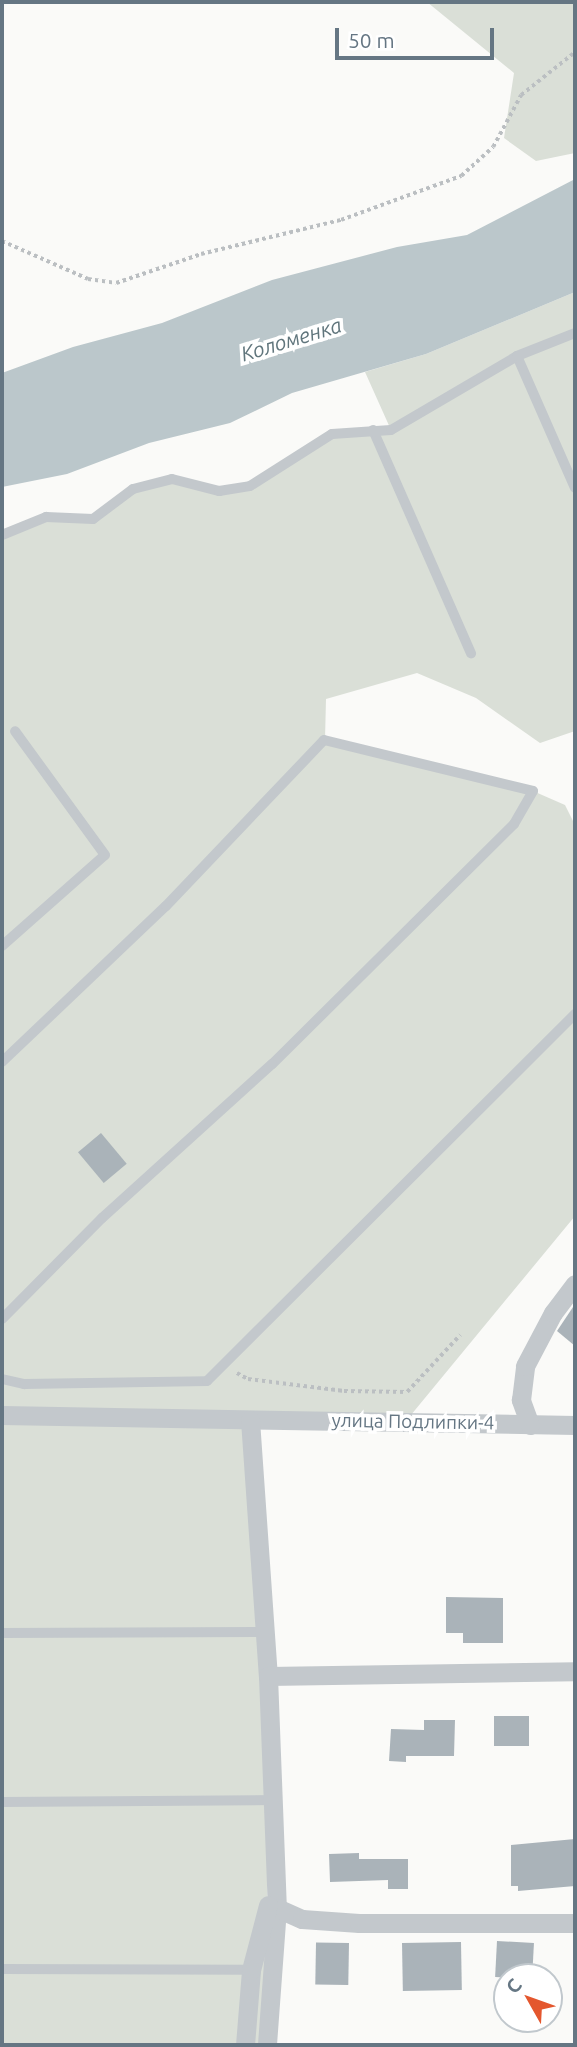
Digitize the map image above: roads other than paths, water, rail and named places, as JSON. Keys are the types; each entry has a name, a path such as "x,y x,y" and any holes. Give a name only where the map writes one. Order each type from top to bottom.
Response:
{"street":[{"path":"530,1425 521,1400 525,1366 575,1284"},
{"name":"улица Подлипки-4","path":"2,1415 575,1425"},
{"path":"250,1420 268,1676 273,1882 277,1908 267,2045"},
{"path":"268,1676 575,1671"},
{"path":"245,2045 251,1970 273,1882"},
{"path":"277,1908 302,1919 359,1923 575,1923"}],"lane":[{"path":"2,535 46,517 93,519 133,489 172,479 219,491 250,486 332,434 391,430 517,356 575,332"},
{"path":"517,356 575,488"},
{"path":"373,430 471,653"},
{"path":"2,946 105,855 15,731"},
{"path":"2,1062 166,906 324,740 533,790 505,834 272,1064 102,1218 2,1319"},
{"path":"2,1379 24,1384 207,1381 575,1014"},
{"path":"2,1633 265,1632"},
{"path":"2,1802 273,1800"},
{"path":"2,1969 251,1970"}],"water":[{"name":"Коломенка","path":"575,179 575,292 426,354 292,393 230,423 149,443 67,474 2,487 2,373 73,347 162,323 272,280 397,247 467,235"}]}
